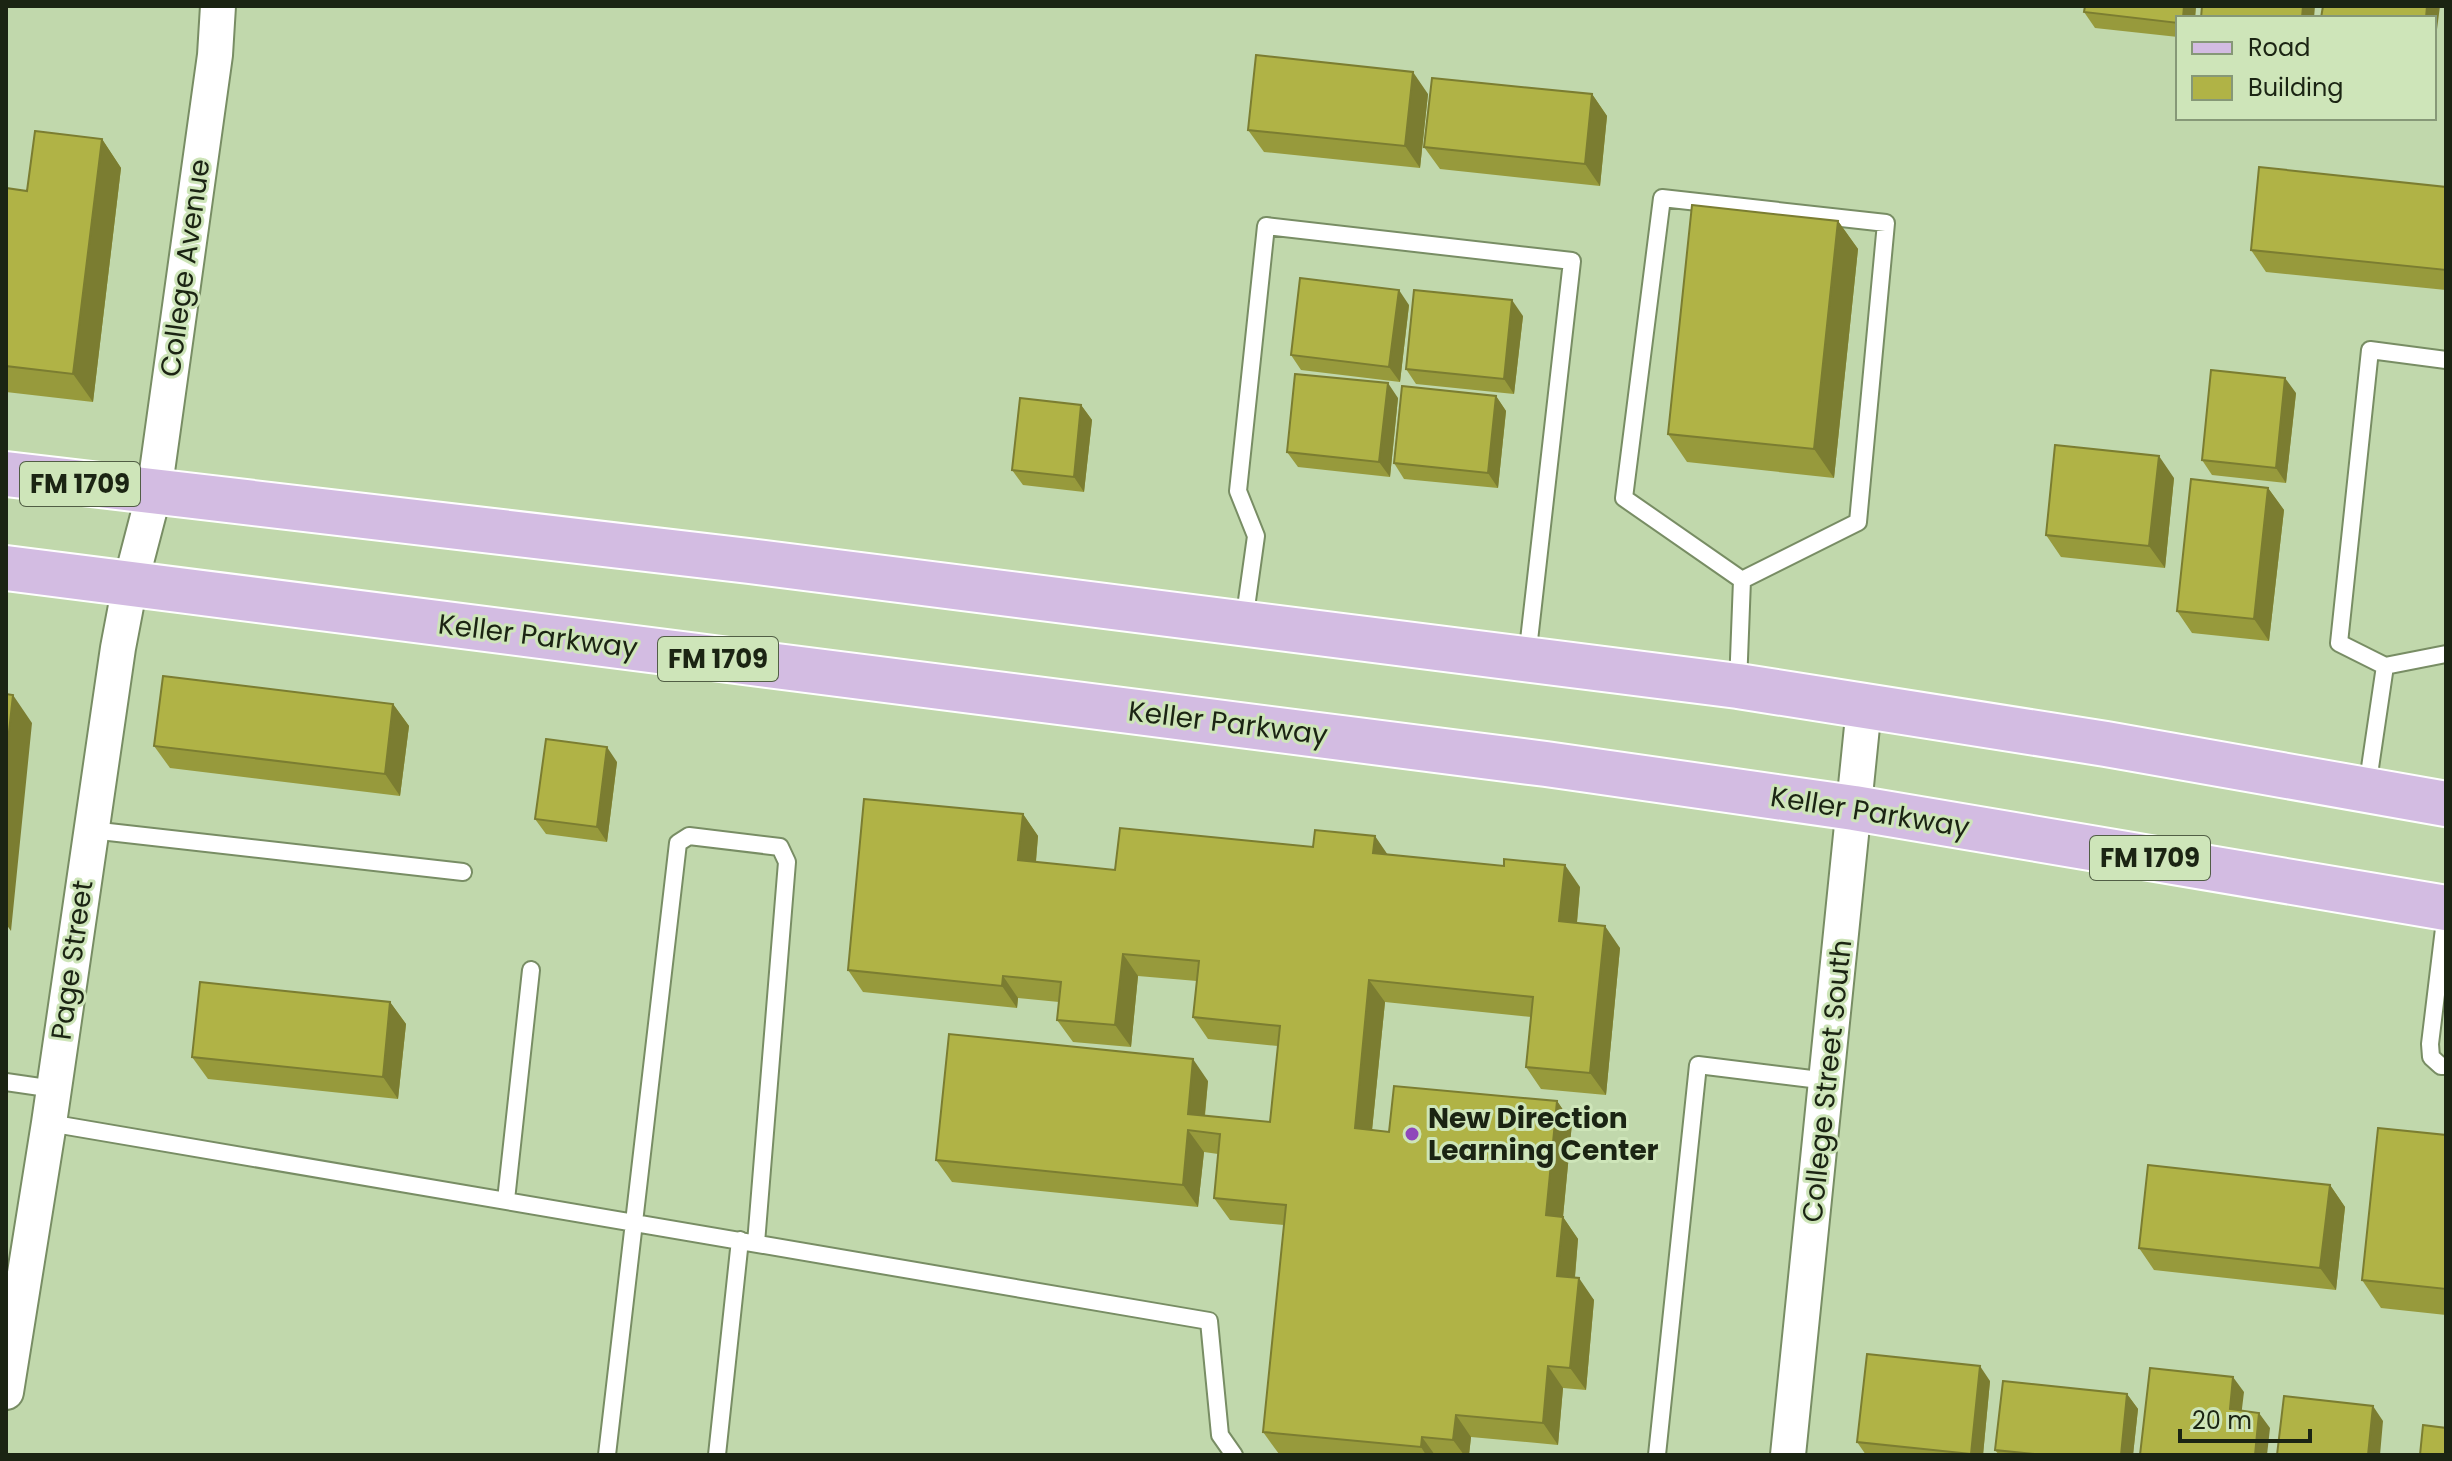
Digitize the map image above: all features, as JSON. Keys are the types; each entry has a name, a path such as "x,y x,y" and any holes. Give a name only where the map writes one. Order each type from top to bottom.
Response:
{"main road":[{"name":"FM 1709","path":"6,474 150,511 749,561 1738,686 2106,744 2446,804"},
{"name":"Keller Parkway","path":"6,568 1486,756 1854,808 2446,910"}],"street":[{"name":"College Avenue","path":"150,511 215,55 218,6"},
{"name":"Page Street","path":"6,1392 17,1255 49,1123 130,585 150,511"},
{"name":"College Street South","path":"1788,1455 1864,707"}],"lane":[{"path":"1662,198 1886,223 1858,522 1742,580 1624,498 1662,198"},
{"path":"1244,623 1256,536 1238,491 1266,226 1572,261 1527,660"},
{"path":"2446,360 2370,350 2339,643 2385,666 2446,654"},
{"path":"1738,686 1742,580"},
{"path":"2366,790 2385,666"},
{"path":"91,830 463,872"},
{"path":"607,1455 678,843 689,836 780,847 787,862 748,1242 717,1455"},
{"path":"2446,910 2430,1044 2431,1057 2441,1066 2446,1066"},
{"path":"506,1200 531,970"},
{"path":"1657,1455 1698,1065 1828,1081"},
{"path":"6,1082 54,1089"},
{"path":"49,1123 1209,1321 1220,1435 1234,1455"}],"building":[{"path":"2085,6 2184,6 2183,16 2176,16 2176,23 2084,12"},
{"path":"2202,6 2303,6 2302,16 2201,16"},
{"path":"2323,6 2427,6 2426,16 2321,16"},
{"path":"1256,55 1413,72 1405,146 1248,130"},
{"path":"1432,78 1592,94 1585,164 1424,147"},
{"path":"35,131 102,139 73,374 6,366 6,188 27,191"},
{"path":"2259,167 2446,187 2446,270 2251,250"},
{"path":"1692,205 1838,221 1814,449 1668,434"},
{"path":"1300,278 1399,290 1389,367 1291,355"},
{"path":"1414,290 1512,300 1504,379 1406,369"},
{"path":"2211,370 2285,378 2276,468 2202,460"},
{"path":"1295,374 1388,383 1379,462 1287,452"},
{"path":"1402,386 1496,396 1488,473 1394,463"},
{"path":"1020,398 1081,405 1074,477 1012,470"},
{"path":"2055,445 2159,456 2149,546 2046,535"},
{"path":"2191,479 2268,488 2254,619 2177,611"},
{"path":"163,676 393,704 385,774 154,746"},
{"path":"6,694 13,695 6,759"},
{"path":"546,739 607,747 597,827 535,819"},
{"path":"864,799 1023,814 1018,860 1115,870 1120,828 1313,847 1315,830 1375,836 1373,853 1504,866 1504,859 1565,865 1559,921 1605,926 1590,1073 1526,1067 1533,997 1369,980 1355,1128 1389,1132 1394,1086 1557,1101 1546,1215 1563,1217 1557,1276 1579,1278 1570,1368 1548,1366 1543,1423 1456,1415 1453,1440 1422,1437 1421,1447 1263,1432 1286,1205 1214,1198 1220,1134 1188,1130 1183,1185 936,1160 949,1034 1193,1059 1188,1114 1270,1122 1280,1026 1193,1017 1199,961 1123,954 1115,1025 1057,1020 1061,982 1003,976 1002,986 848,970"},
{"path":"200,982 390,1002 383,1077 192,1057"},
{"path":"2378,1128 2446,1135 2446,1289 2362,1280"},
{"path":"2148,1165 2330,1185 2320,1268 2139,1248"},
{"path":"1867,1354 1980,1366 1971,1454 1857,1442"},
{"path":"2150,1368 2233,1377 2230,1409 2259,1413 2255,1455 2140,1455"},
{"path":"2003,1381 2127,1394 2121,1455 2045,1455 1995,1450"},
{"path":"2284,1396 2373,1406 2368,1455 2277,1455"},
{"path":"2423,1425 2446,1428 2446,1455 2420,1455"}],"place":[{"name":"New Direction Learning Center","path":"1412,1134"}]}
